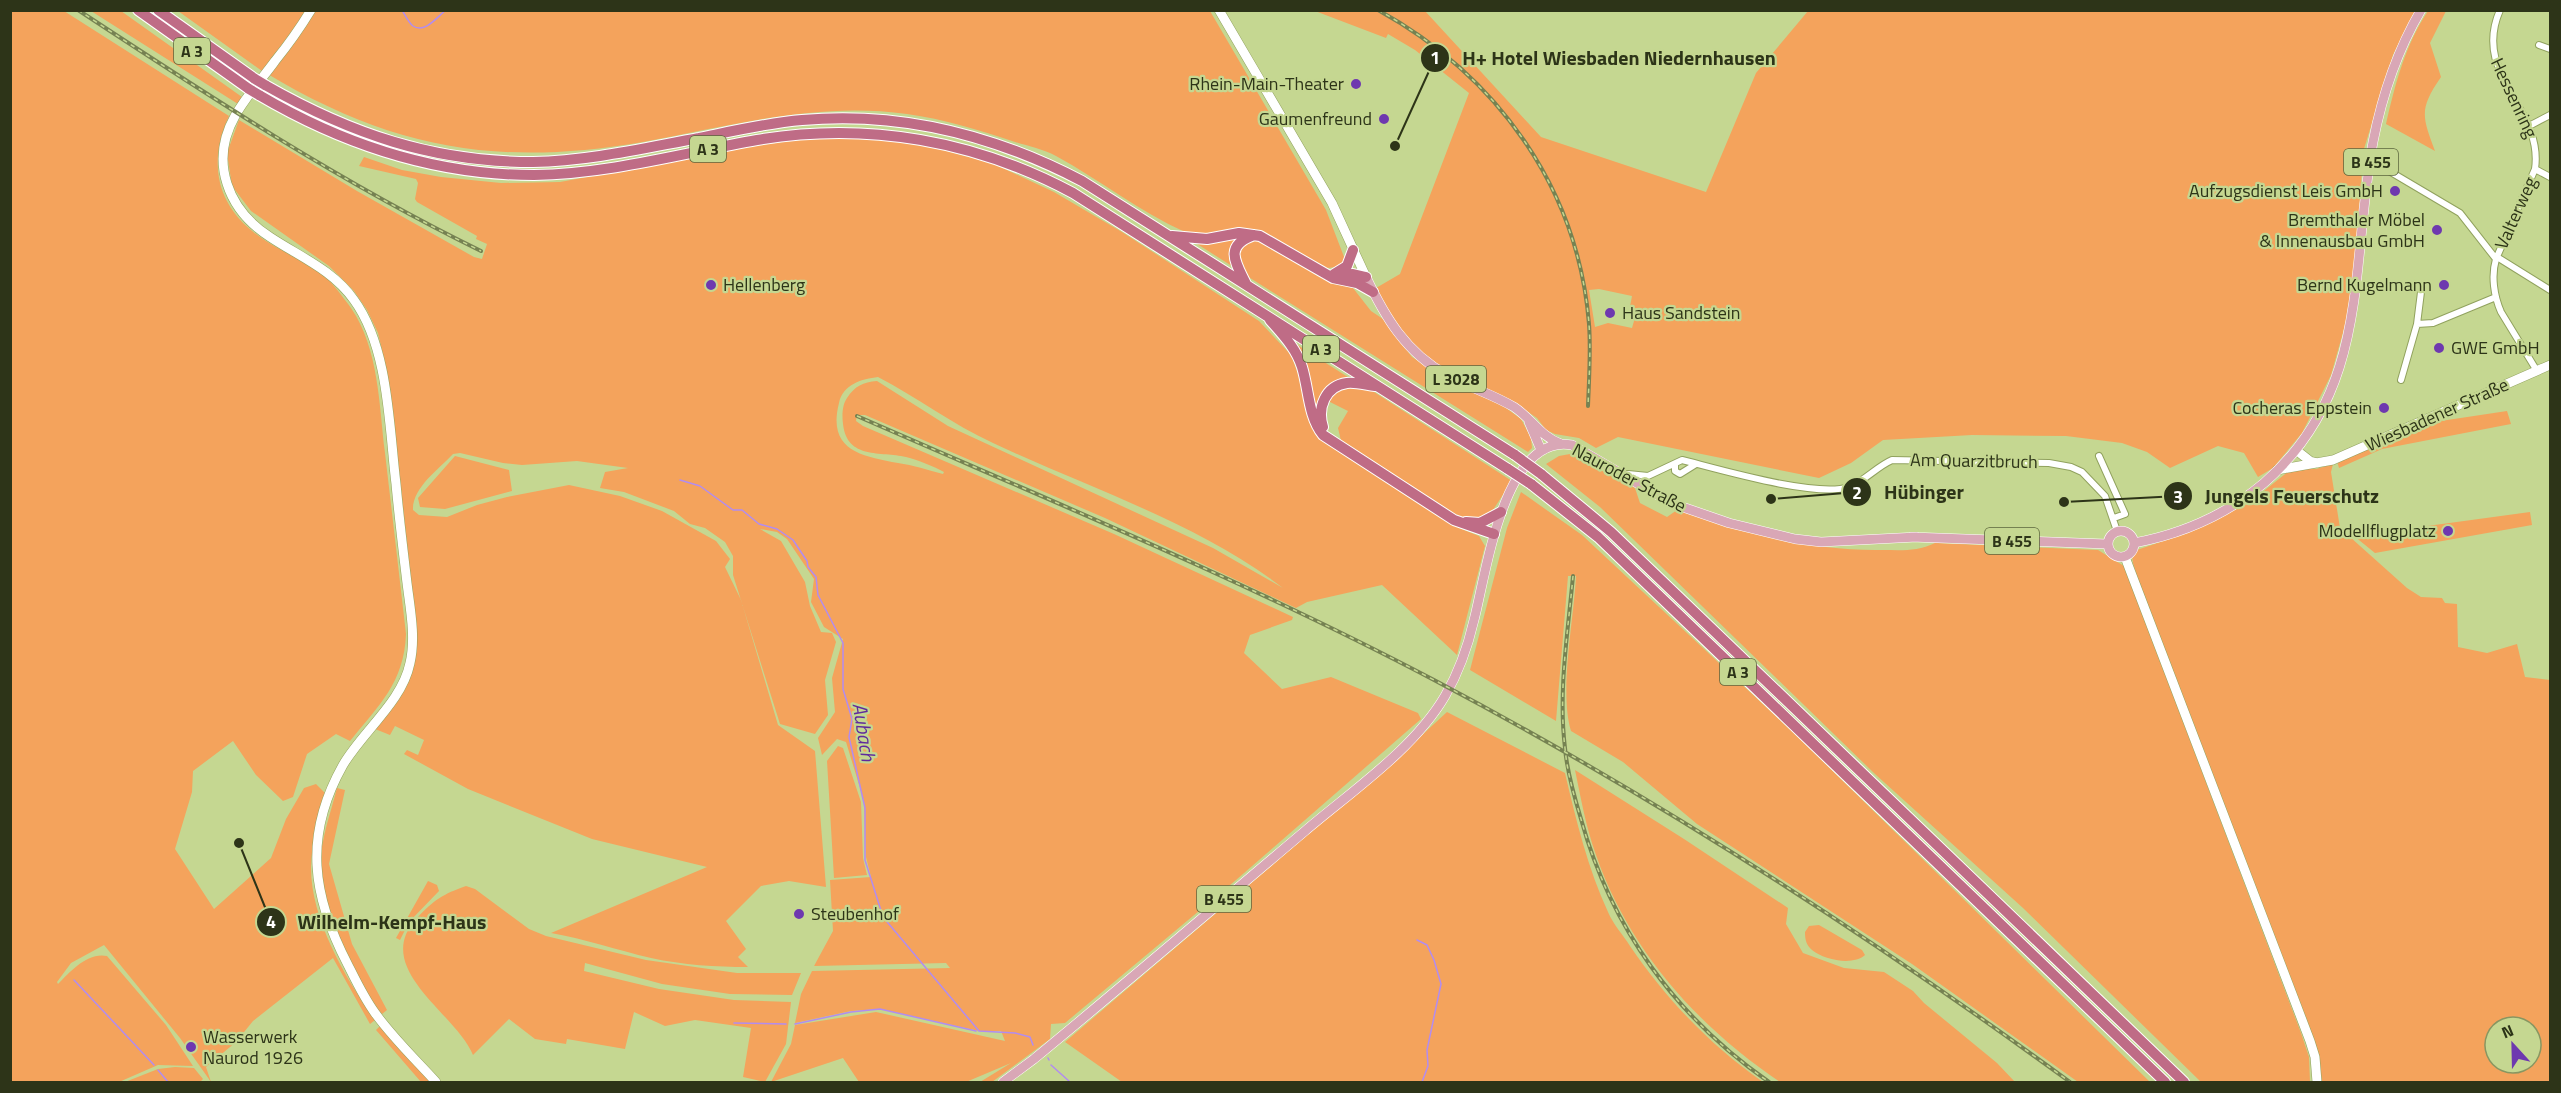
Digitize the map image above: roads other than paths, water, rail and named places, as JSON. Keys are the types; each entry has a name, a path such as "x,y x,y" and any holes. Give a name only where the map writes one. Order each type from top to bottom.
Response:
{"highway":[{"name":"A 3","path":"138,10 249,89 320,129 384,153 434,166 536,175 587,171 759,139 805,134 869,133 939,143 1018,166 1056,184 1262,311 1508,469 1531,484 1598,537 2165,1083"},
{"name":"A 3","path":"158,10 255,79 317,114 387,141 460,157 510,162 585,158 802,120 860,118 917,123 973,136 1029,155 1082,181 1515,455 1541,474 1611,532 2184,1083"},
{"path":"1169,236 1207,239 1239,233 1255,235 1271,241 1329,275 1362,285 1373,292"},
{"path":"1246,285 1236,264 1234,252 1238,244 1255,235"},
{"path":"1329,275 1347,266 1353,250"},
{"path":"1329,275 1353,274 1366,277"},
{"path":"1348,281 1366,277"},
{"path":"1262,311 1296,354 1316,424 1323,435 1454,520 1494,534"},
{"path":"1331,440 1323,427 1320,411 1322,403 1331,390 1337,386 1353,383 1381,387"},
{"path":"1480,523 1501,512"},
{"path":"1454,520 1480,523 1487,526 1494,534"}],"main road":[{"path":"311,10 234,118 223,145 224,177 229,193 250,222 335,278 354,299 376,345 383,376 410,610 412,655 403,684 348,757 334,784 319,838 316,878 328,926 367,1003 436,1083"},
{"name":"L 3028","path":"1219,10 1332,203 1373,292 1396,333 1423,360 1447,375 1500,399 1524,414 1549,438 1561,444"},
{"name":"B 455","path":"2134,543 2176,533 2217,515 2248,495 2296,450 2326,402 2346,347 2358,286 2370,168 2378,121 2391,74 2421,10"},
{"name":"Wiesbadener Straße","path":"2277,470 2322,463 2550,365"},
{"path":"1524,414 1541,450"},
{"path":"1539,429 1544,441 1541,450"},
{"name":"Nauroder Straße","path":"1541,450 1561,444 1580,448 1660,498 1693,512 1761,531 1813,541 1860,536 2107,544"},
{"name":"B 455","path":"1003,1083 1378,769 1419,731 1444,697 1461,662 1474,621 1501,512 1519,476 1530,460 1541,450"},
{"path":"2296,450 2310,461 2322,463"},
{"path":"2296,450 2297,458 2306,465"},
{"path":"2117,531 2128,533 2134,543 2132,552 2125,557 2111,554 2107,544 2110,536 2117,531"},
{"path":"2125,557 2310,1041 2317,1083"}],"street":[{"name":"Hessenring","path":"2500,10 2492,34 2495,61 2529,126 2536,146 2535,169"},
{"path":"2539,45 2550,49"},
{"path":"2529,126 2550,115"},
{"name":"Valterweg","path":"2384,168 2460,213 2496,258 2550,290"},
{"path":"2535,169 2550,177"},
{"name":"Valterweg","path":"2535,169 2496,258 2493,274 2496,297 2501,312 2537,371"},
{"path":"2401,380 2416,324 2421,292"},
{"path":"2416,324 2433,323 2496,297"},
{"path":"2099,456 2125,514 2114,518"},
{"name":"Am Quarzitbruch","path":"1615,471 1643,477 1682,460 1827,490 1851,486 1892,460 2055,463 2076,470 2090,479 2105,496 2117,531"},
{"name":"Am Quarzitbruch","path":"1675,464 1675,471 1680,474 1696,464"}],"waterway":[{"path":"354,11 389,10"},
{"path":"402,10 412,25 418,28 427,26 446,10"},
{"name":"Aubach","path":"680,480 700,486 733,510 742,510 759,524 777,529 793,540 807,561 808,567 816,577 818,595 843,643 843,689 852,719 849,737 865,808 865,860 883,917 979,1031 1015,1033 1030,1037 1033,1045"},
{"path":"1417,940 1427,945 1441,984 1427,1050 1428,1066 1422,1082"},
{"path":"74,980 154,1065"},
{"name":"Aubach","path":"795,1024 851,1012 880,1009 976,1031"},
{"name":"Aubach","path":"734,1023 786,1024"},
{"name":"Aubach","path":"1051,1065 1070,1082"},
{"path":"158,1070 168,1082"}],"railway":[{"path":"78,10 226,106 326,167 481,251"},
{"path":"1378,10 1420,37 1459,67 1494,102 1524,140 1549,182 1568,226 1582,274 1590,334 1588,406"},
{"path":"857,416 1220,575 1363,644 1517,725 1598,771 1759,869 1916,973 2070,1082"},
{"path":"1573,576 1564,662 1563,727 1571,784 1594,859 1610,897 1651,967 1705,1029 1735,1057 1769,1082"}],"place":[{"name":"Rhein-Main-Theater","path":"1356,84"},
{"name":"Gaumenfreund","path":"1384,119"},
{"name":"H+ Hotel Wiesbaden Niedernhausen","path":"1395,146"},
{"name":"Aufzugsdienst Leis GmbH","path":"2395,191"},
{"name":"Bremthaler Möbel & Innenausbau GmbH","path":"2437,230"},
{"name":"Hellenberg","path":"711,285"},
{"name":"Bernd Kugelmann","path":"2444,285"},
{"name":"Haus Sandstein","path":"1610,313"},
{"name":"GWE GmbH","path":"2439,348"},
{"name":"Cocheras Eppstein","path":"2384,408"},
{"name":"Hübinger","path":"1771,499"},
{"name":"Jungels Feuerschutz","path":"2064,502"},
{"name":"Modellflugplatz","path":"2448,531"},
{"name":"Wilhelm-Kempf-Haus","path":"239,843"},
{"name":"Steubenhof","path":"799,914"},
{"name":"Wasserwerk Naurod 1926","path":"191,1047"}]}
